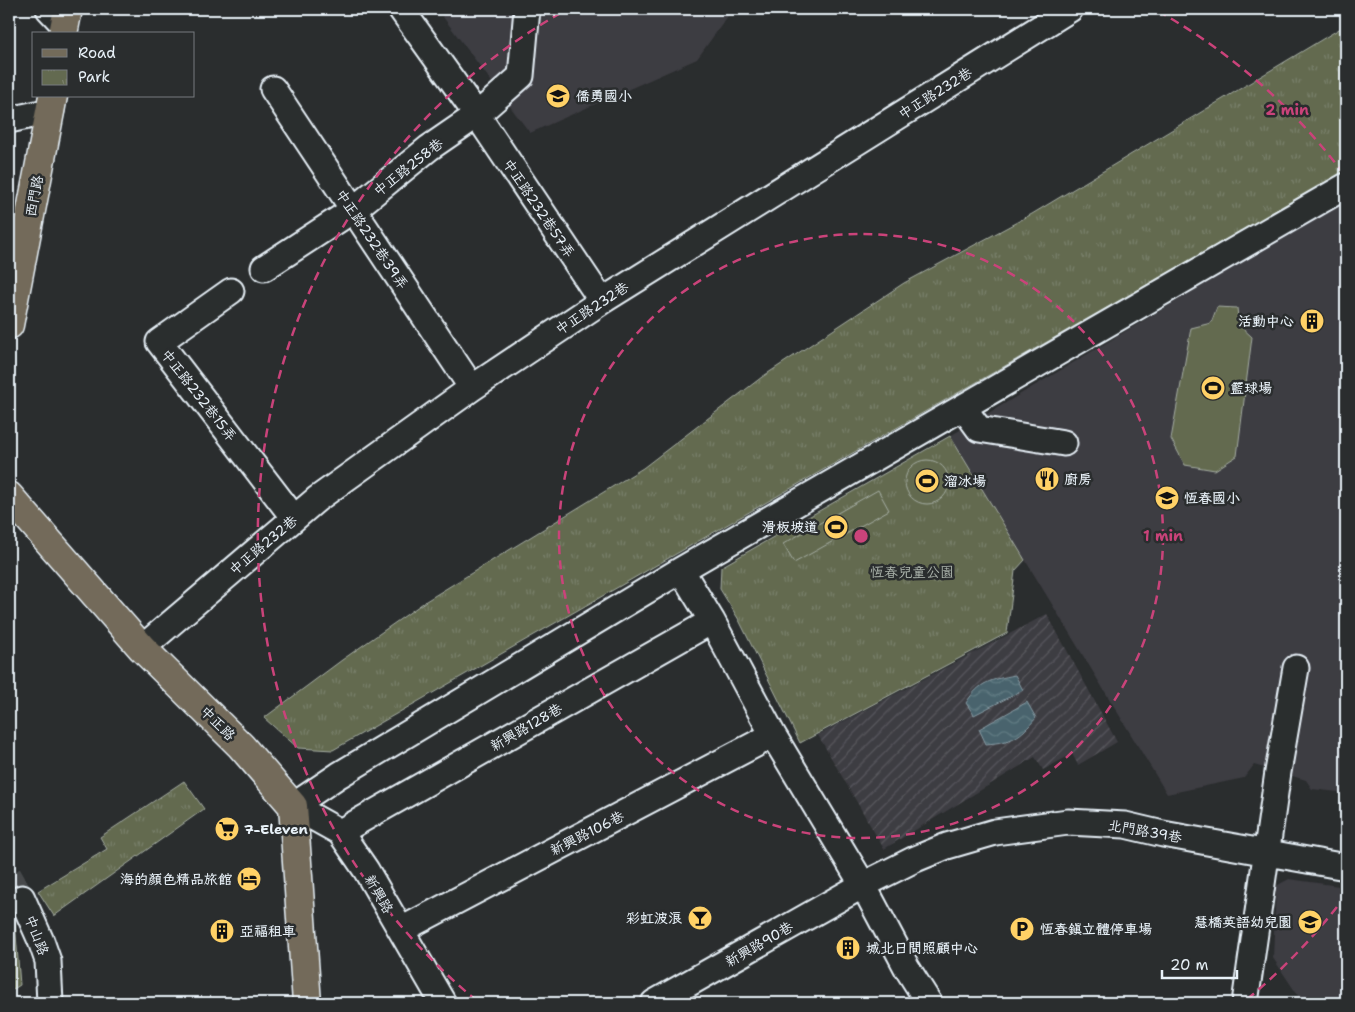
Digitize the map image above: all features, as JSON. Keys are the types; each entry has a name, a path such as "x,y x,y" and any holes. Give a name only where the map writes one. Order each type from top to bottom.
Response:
{"main road":[{"name":"西門路","path":"9,325 52,104"},
{"name":"中正路","path":"9,496 142,648 241,746 293,806"},
{"path":"293,806 307,1003"}],"street":[{"name":"中正路232巷57弄","path":"401,9 477,115 602,301"},
{"name":"中正路258巷","path":"264,268 353,210 429,148 477,115 521,76 527,9"},
{"name":"中正路232巷","path":"142,648 318,499 472,388 602,301 1070,9"},
{"name":"中正路232巷39弄","path":"273,89 472,388"},
{"path":"9,120 52,104"},
{"path":"293,806 339,775 681,570 1346,186"},
{"name":"中正路232巷15弄","path":"231,291 159,342 294,518"},
{"path":"963,407 979,429 1064,443"},
{"path":"681,570 712,622 773,736 863,885 907,968 929,1003"},
{"name":"新興路128巷","path":"340,832 712,622"},
{"path":"1244,1003 1278,772 1296,668"},
{"name":"新興路106巷","path":"401,930 773,736"},
{"name":"新興路","path":"293,806 340,832 361,863 443,1003"},
{"name":"北門路39巷","path":"863,885 913,860 948,846 995,832 1068,822 1125,825 1163,834 1346,867"},
{"name":"新興路90巷","path":"654,1003 863,885"},
{"name":"中山路","path":"22,898 48,961 50,1003"}],"shaded area":[{"name":"僑勇國小","path":"437,9 733,9 697,59 530,133"},
{"name":"恆春國小","path":"1346,200 1346,793 1312,789 1306,780 1254,765 1244,778 1167,794 950,436"},
{"path":"1047,614 1117,742 1078,765 1072,754 1043,770 1035,757 884,849 818,735"},
{"name":"慧橋英語幼兒園","path":"1289,879 1346,887 1346,990 1336,1001 1303,1003 1273,958 1276,886"}],"green space":[{"path":"1346,25 1346,171 333,750 298,748 264,718 426,601 643,468 762,377 904,283 1032,214"},
{"name":"籃球場","path":"1217,307 1237,308 1239,325 1252,337 1237,456 1215,470 1185,465 1171,439 1191,328 1211,323"},
{"name":"恆春兒童公園","path":"950,436 1025,560 1015,571 1007,633 800,743 739,620 720,589 721,567"},
{"name":"溜冰場","path":"931,460 943,466 948,473 948,491 943,498 936,503 923,504 915,501 908,494 905,478 908,470 915,463"},
{"name":"滑板坡道","path":"878,490 889,510 794,563 783,544"},
{"path":"184,781 204,809 54,916 38,891 107,849 100,837"},
{"path":"14,909 20,985 9,992 9,912"}],"water":[{"path":"1015,675 1023,690 974,715 966,703 976,690 993,680"},
{"path":"1027,702 1036,718 1025,730 1009,740 986,744 979,729"}],"tunnel":[{"path":"9,875 22,898"}],"place":[{"name":"僑勇國小","path":"558,96"},
{"name":"活動中心","path":"1312,321"},
{"name":"籃球場","path":"1213,388"},
{"name":"廚房","path":"1047,479"},
{"name":"溜冰場","path":"927,481"},
{"name":"恆春國小","path":"1167,498"},
{"name":"滑板坡道","path":"836,527"},
{"name":"7-Eleven","path":"227,829"},
{"name":"海的顏色精品旅館","path":"249,879"},
{"name":"彩虹波浪","path":"700,918"},
{"name":"慧橋英語幼兒園","path":"1310,922"},
{"name":"恆春鎮立體停車場","path":"1022,929"},
{"name":"亞福租車","path":"222,931"},
{"name":"城北日間照顧中心","path":"848,948"}]}
